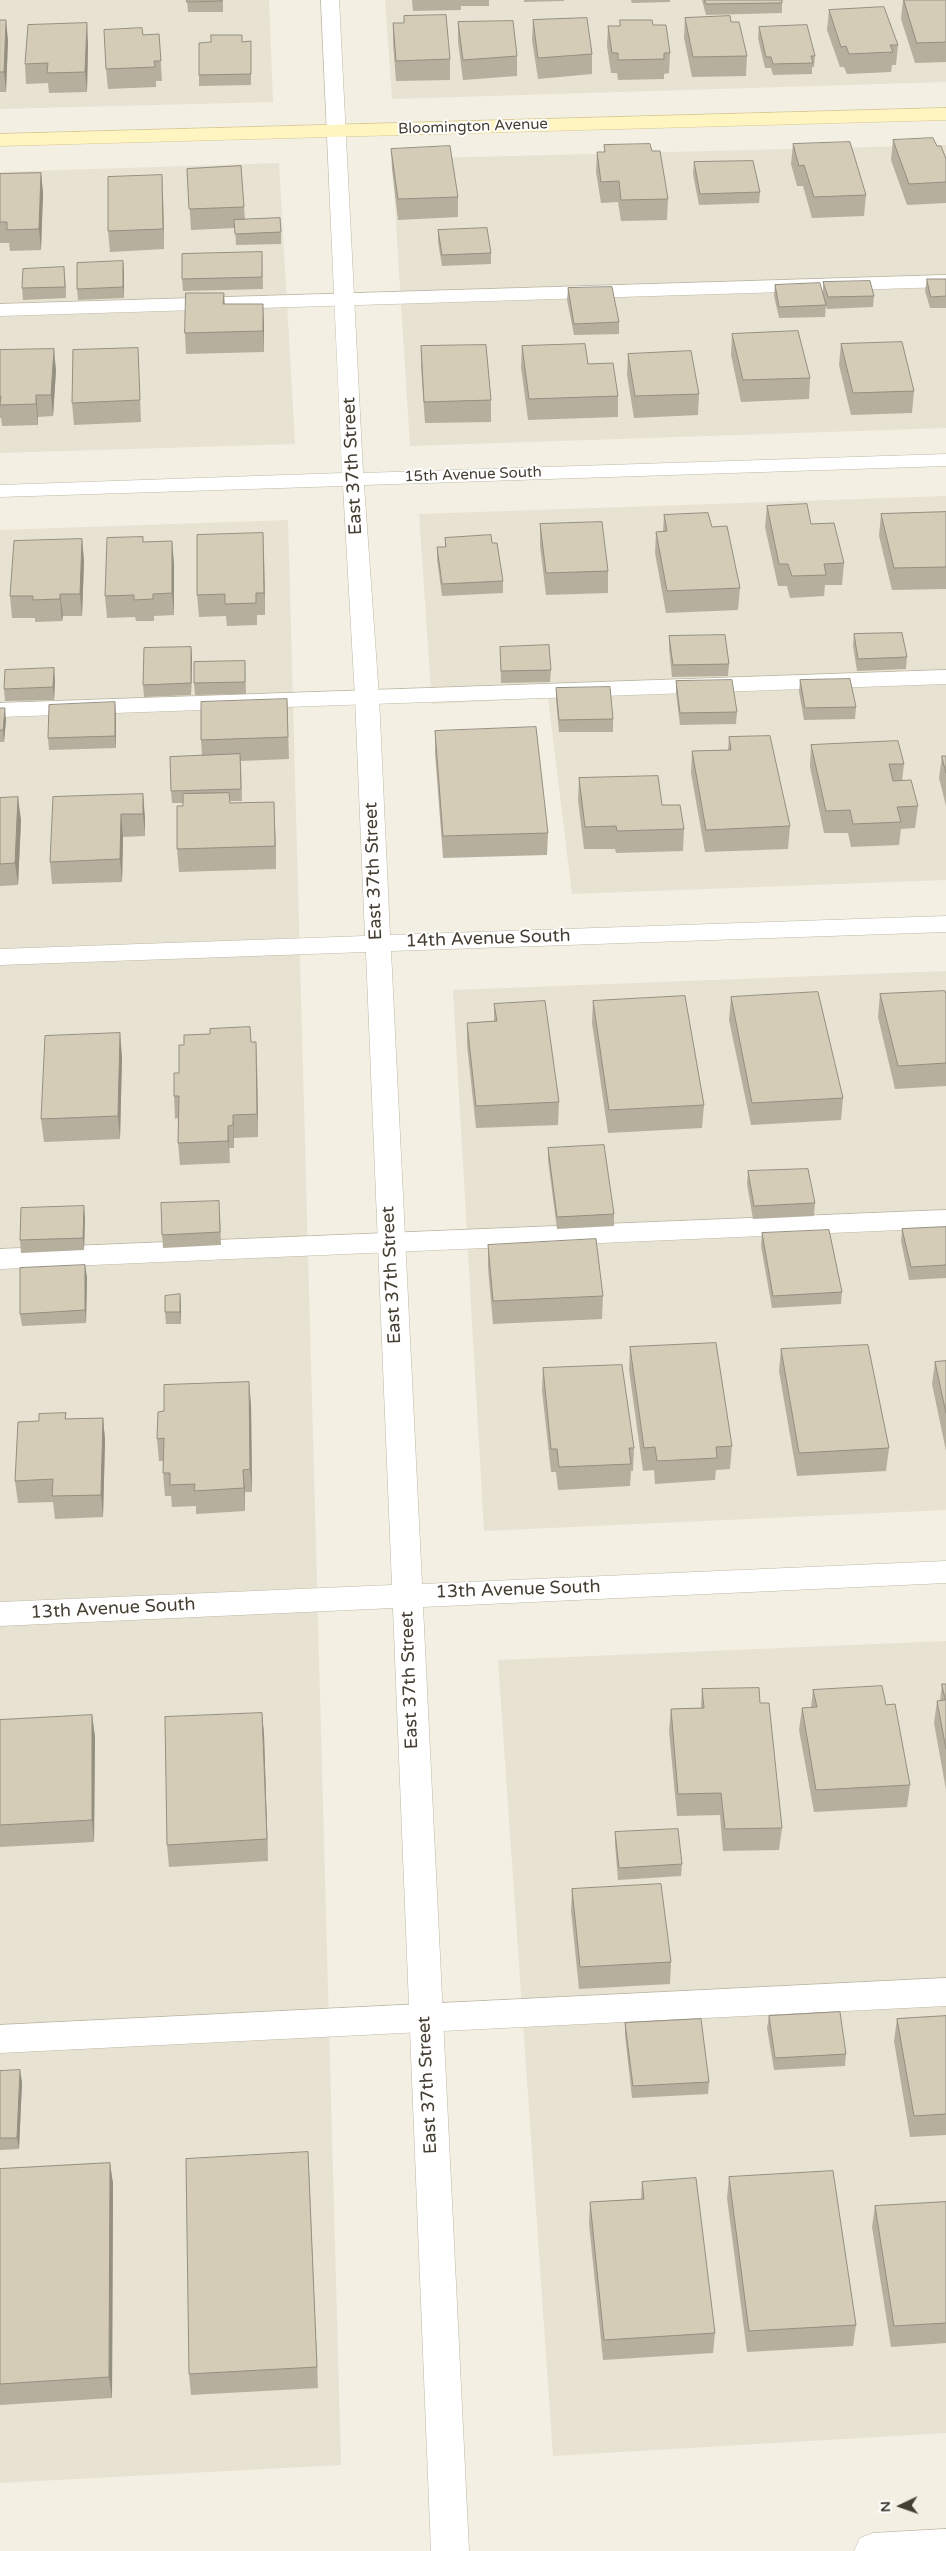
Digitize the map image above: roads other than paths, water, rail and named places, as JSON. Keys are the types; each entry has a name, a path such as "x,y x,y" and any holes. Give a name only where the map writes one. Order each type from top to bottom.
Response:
{"street":[{"name":"East 37th Street","path":"330,0 353,479 367,697 376,943 450,2551"},
{"name":"Bloomington Avenue","path":"0,140 946,114"},
{"path":"0,310 946,281"},
{"name":"15th Avenue South","path":"0,491 946,460"},
{"path":"0,710 946,677"},
{"name":"14th Avenue South","path":"0,957 946,924"},
{"path":"0,1259 946,1219"},
{"name":"13th Avenue South","path":"0,1614 946,1572"},
{"path":"0,2039 946,1992"},
{"path":"873,2551 946,2547"}]}
